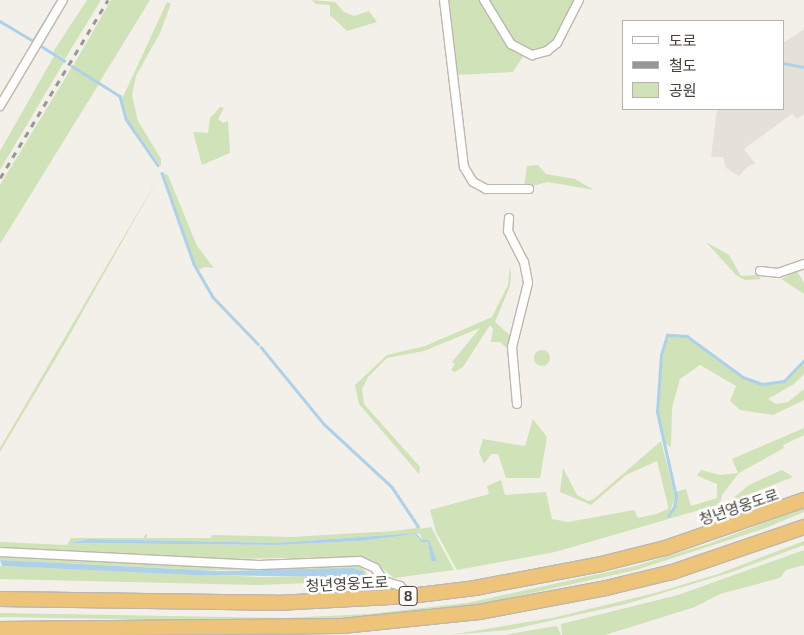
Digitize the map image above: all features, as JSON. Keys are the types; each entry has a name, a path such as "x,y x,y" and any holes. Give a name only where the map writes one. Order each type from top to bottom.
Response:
{"highway":[{"name":"청년영웅도로","path":"0,599 276,603 410,596 475,588 601,564 702,537 804,500"},
{"name":"8","path":"0,629 342,626 479,612 606,588 672,572 804,526"}],"street":[{"path":"0,106 63,0"},
{"path":"444,0 464,167 474,182 486,189 529,189"},
{"path":"484,0 511,44 532,55 547,51 556,43 579,0"},
{"path":"509,218 508,231 524,262 528,283 512,347 517,404"},
{"path":"760,271 778,273 804,264"},
{"path":"0,552 260,565 360,561 375,568 384,582 400,586 410,596"}],"shaded area":[{"path":"804,29 804,114 797,119 792,114 744,149 756,164 748,166 739,176 726,168 723,157 711,157 717,110 784,110 784,42"}],"green space":[{"path":"87,0 101,0 65,59 53,52"},
{"path":"111,0 150,0 99,83 73,66"},
{"path":"312,0 335,2 344,12 354,16 369,11 377,22 347,31 330,15 330,5 316,4"},
{"path":"446,0 482,0 510,45 524,55 513,72 455,75"},
{"path":"484,0 579,0 556,43 539,53 517,49"},
{"path":"167,2 171,4 160,33 136,76 132,95 138,121 161,159 161,166 127,119 122,99"},
{"path":"54,56 64,62 0,170 0,151"},
{"path":"72,67 99,84 0,244 0,185"},
{"path":"220,107 224,108 218,119 223,123 228,121 230,153 202,165 193,132 208,133 210,118"},
{"path":"538,165 546,174 575,179 594,190 548,182 524,188 527,166"},
{"path":"161,173 65,343 0,452 0,448"},
{"path":"162,173 168,175 197,246 214,268 205,267 198,270 194,264"},
{"path":"706,242 729,255 741,276 758,275 761,279 745,280 736,275"},
{"path":"510,266 510,286 495,322 512,337 511,352 500,342 491,342 493,329 490,325 463,367 455,372 451,370 455,364 452,362 480,328 424,351 387,358 368,377 362,389 364,404 420,467 419,474 359,404 355,385 387,355 425,346 492,317 508,285"},
{"path":"797,271 804,283 804,294 781,279"},
{"path":"677,334 695,342 742,378 762,384 784,381 804,361 804,374 794,384 768,399 776,404 788,402 804,389 804,400 773,415 740,410 730,401 736,386 700,365 680,379 672,408 671,447 663,442 658,412 664,343 667,335"},
{"path":"542,350 548,352 550,358 548,364 542,366 536,364 534,358 536,352"},
{"path":"533,419 547,437 540,478 506,478 498,454 491,454 484,464 479,452 483,439 525,446"},
{"path":"804,428 804,435 783,445 784,448 739,473 722,495 720,504 555,552 457,570 436,532 430,510 489,494 487,486 501,480 505,495 546,492 552,519 568,522 634,510 638,518 656,514 668,509 657,461 626,475 591,505 560,492 563,468 577,495 588,501 594,499 661,441 675,497 668,517 675,507 676,501 675,492 686,489 691,506 717,498 717,484 697,475 701,470 720,475 738,473 732,459"},
{"path":"782,470 793,477 727,503 749,485"},
{"path":"804,508 804,512 763,529 636,570 468,607 360,618 285,622 0,617 0,613 285,618 369,614 467,603 635,566 708,544"},
{"path":"418,525 420,529 431,527 454,570 394,578 373,561 362,557 228,559 0,547 0,542 67,545 71,538 143,538 147,533 147,538 210,538 213,535 291,537 416,528","holes":["416,533 420,534 422,540 429,540 437,561 431,561 428,541 421,542 415,534 361,541 276,545 69,543 90,539 276,543"]},
{"path":"804,541 804,545 732,572 626,604 509,630 450,635 552,618 655,593 718,574"},
{"path":"804,550 804,565 786,570 780,578 720,594 695,607 605,635 562,635 561,624 678,595"},
{"path":"0,557 240,568 354,565 363,568 370,578 369,581 257,585 0,579 0,566 261,577 356,575 360,570 203,570 0,560"},
{"path":"557,626 561,635 504,635 550,627"}],"water":[{"path":"416,533 422,540 429,540 437,561 431,561 428,542 421,542 415,534 361,541 276,545 69,543 90,539 276,543"},
{"path":"0,560 219,571 353,568 364,572 365,577 197,575 2,566"}],"waterway":[{"path":"0,21 33,41 58,0"},
{"path":"38,44 64,60"},
{"path":"784,63 804,67"},
{"path":"72,66 120,96 126,119 158,165"},
{"path":"162,173 194,264 213,297 258,344"},
{"path":"668,516 674,507 676,497 657,412 661,355 667,335 687,336 743,377 762,384 784,381 804,360"},
{"path":"261,347 324,424 392,487 418,526"}],"railway":[{"path":"0,178 108,0"}]}
